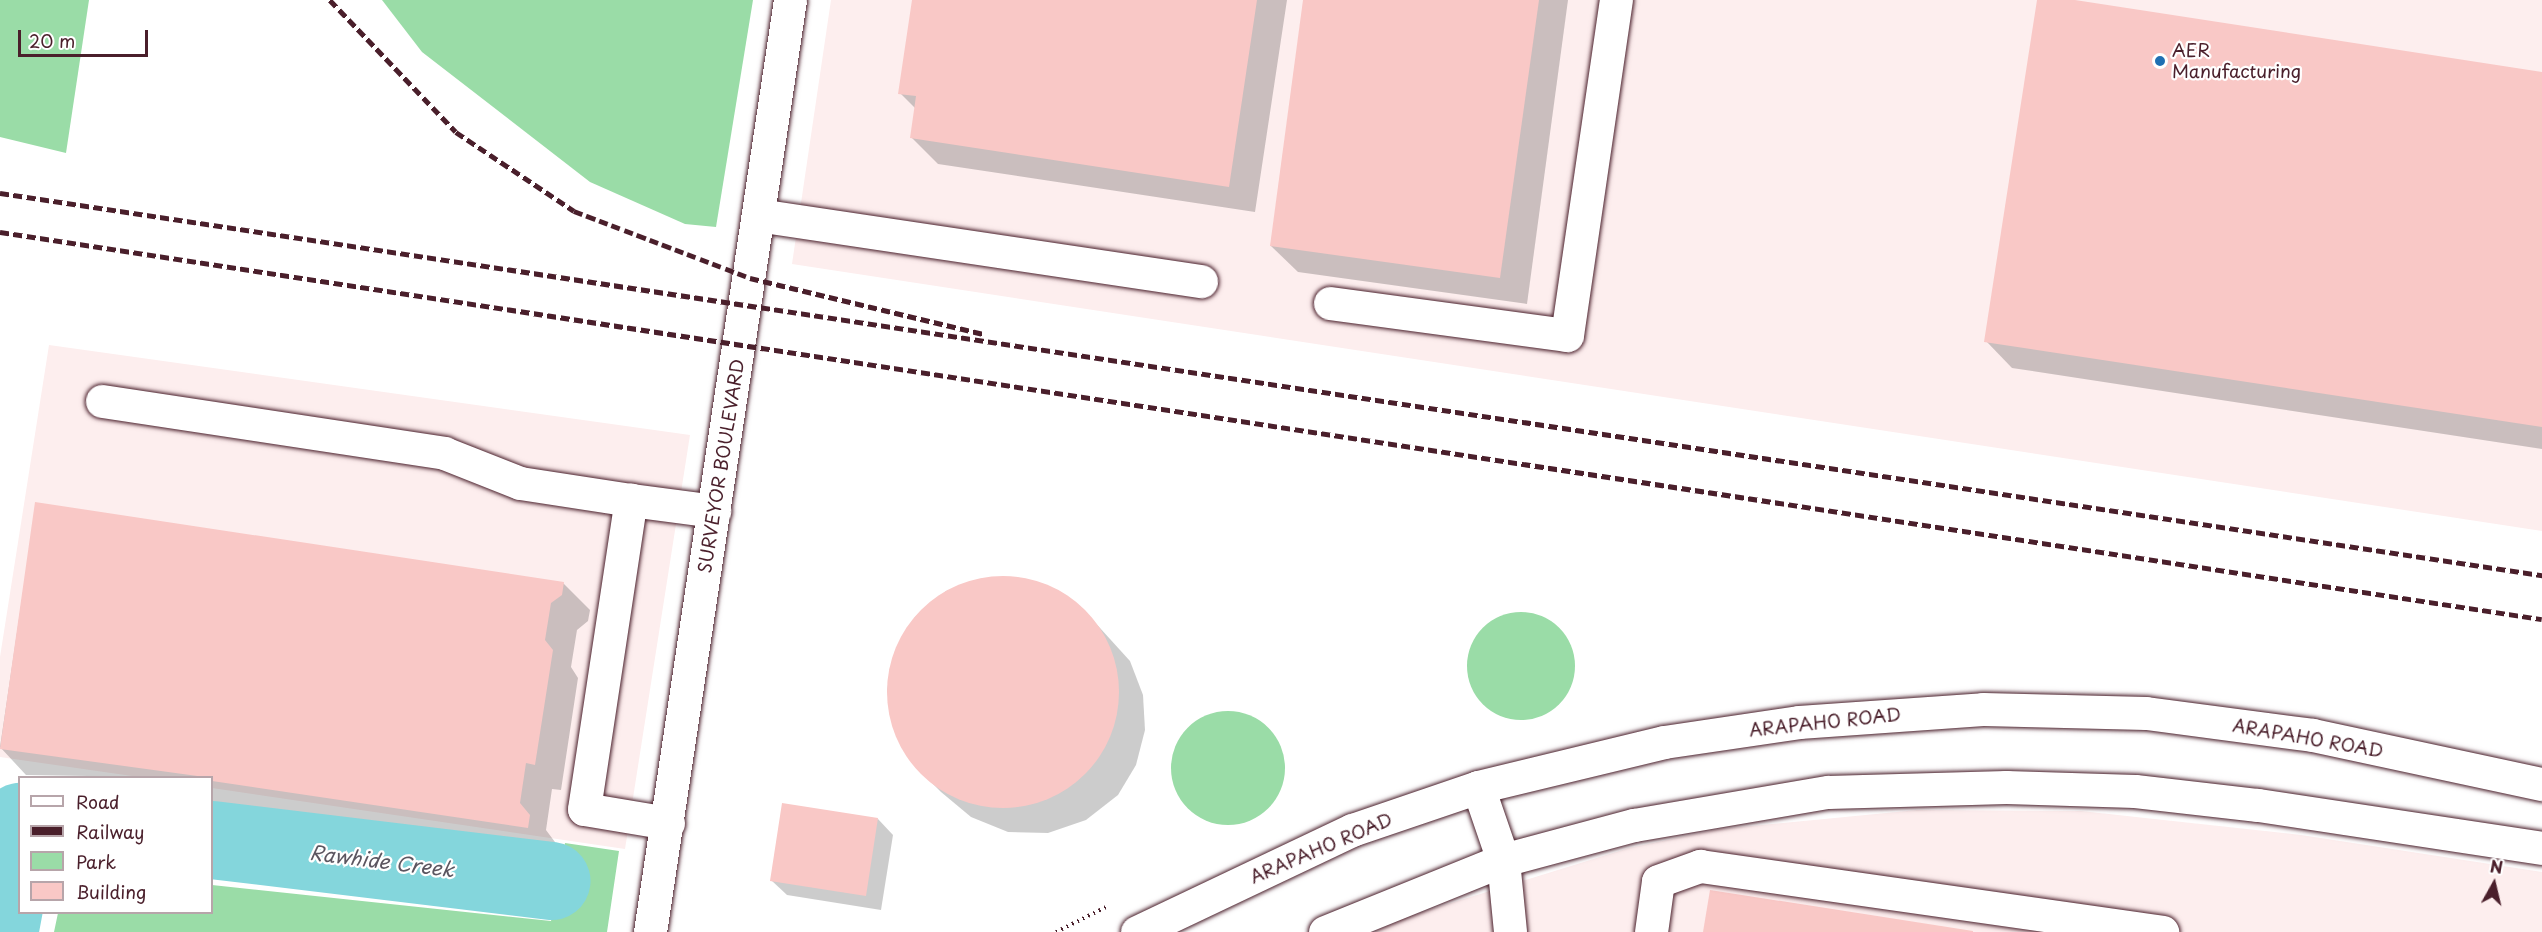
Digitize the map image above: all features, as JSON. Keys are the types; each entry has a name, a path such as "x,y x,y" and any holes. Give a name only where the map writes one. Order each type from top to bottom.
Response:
{"main road":[{"name":"SURVEYOR BOULEVARD","path":"650,932 790,0"},
{"path":"1330,303 1567,334 1616,0"},
{"path":"758,215 1201,281"},
{"path":"102,401 444,453 520,483 714,511"},
{"path":"631,500 584,809 668,823"},
{"name":"ARAPAHO ROAD","path":"1137,932 1352,830 1478,787 1664,742 1799,722 1983,709 2157,714 2313,735 2542,784"},
{"path":"1478,787 1503,860 1510,932"},
{"path":"1325,932 1503,860 1635,825 1828,792 2006,787 2134,791 2258,805 2542,848"},
{"path":"1651,932 1658,881 1700,866 2162,932"}],"shaded area":[{"path":"831,0 2542,0 2542,531 792,264"},
{"path":"49,345 690,435 625,849 213,788 213,776 132,776 0,757 0,657"},
{"path":"1917,810 2081,811 2301,835 2542,872 2542,932 1374,932 1406,917 1629,848 1720,829"}],"green space":[{"path":"0,0 89,0 66,153 0,137"},
{"path":"382,0 753,0 716,227 685,224 590,182 422,52"},
{"path":"1521,612 1542,616 1559,628 1571,645 1575,666 1571,687 1559,704 1542,716 1521,720 1500,716 1483,704 1471,687 1467,666 1471,645 1483,628 1500,616"},
{"path":"1228,711 1250,716 1268,728 1280,746 1285,768 1280,790 1268,808 1250,820 1228,825 1206,820 1188,808 1176,790 1171,768 1176,746 1188,728 1206,716"},
{"path":"565,843 619,851 607,932 54,932 58,914 213,914 213,885 551,921"}],"building":[{"path":"912,0 1257,0 1229,187 910,138 916,96 898,94"},
{"path":"1303,0 1539,0 1500,278 1270,246"},
{"path":"2037,0 2075,0 2542,72 2542,427 1984,342"},
{"path":"35,502 564,582 562,595 551,603 545,640 553,650 535,765 526,763 520,803 530,815 528,828 213,781 213,776 197,776 0,749"},
{"path":"1003,576 1026,578 1047,585 1058,590 1085,610 1105,637 1110,648 1117,669 1119,692 1117,715 1110,736 1105,747 1085,774 1058,794 1047,799 1026,806 1003,808 980,806 959,799 948,794 921,774 901,747 896,736 889,715 887,692 889,669 896,648 901,637 921,610 948,590 959,585 980,578"},
{"path":"782,803 878,818 866,896 770,881"},
{"path":"1710,890 1973,931 1973,932 1703,932"}],"waterway":[{"name":"Rawhide Creek","path":"0,929 18,833"},
{"name":"Rawhide Creek","path":"213,840 552,881"}],"railway":[{"path":"330,0 456,132 574,211 750,278 983,334"},
{"path":"0,193 2542,575"},
{"path":"0,232 2542,619"}],"place":[{"name":"AER Manufacturing","path":"2160,61"}]}
